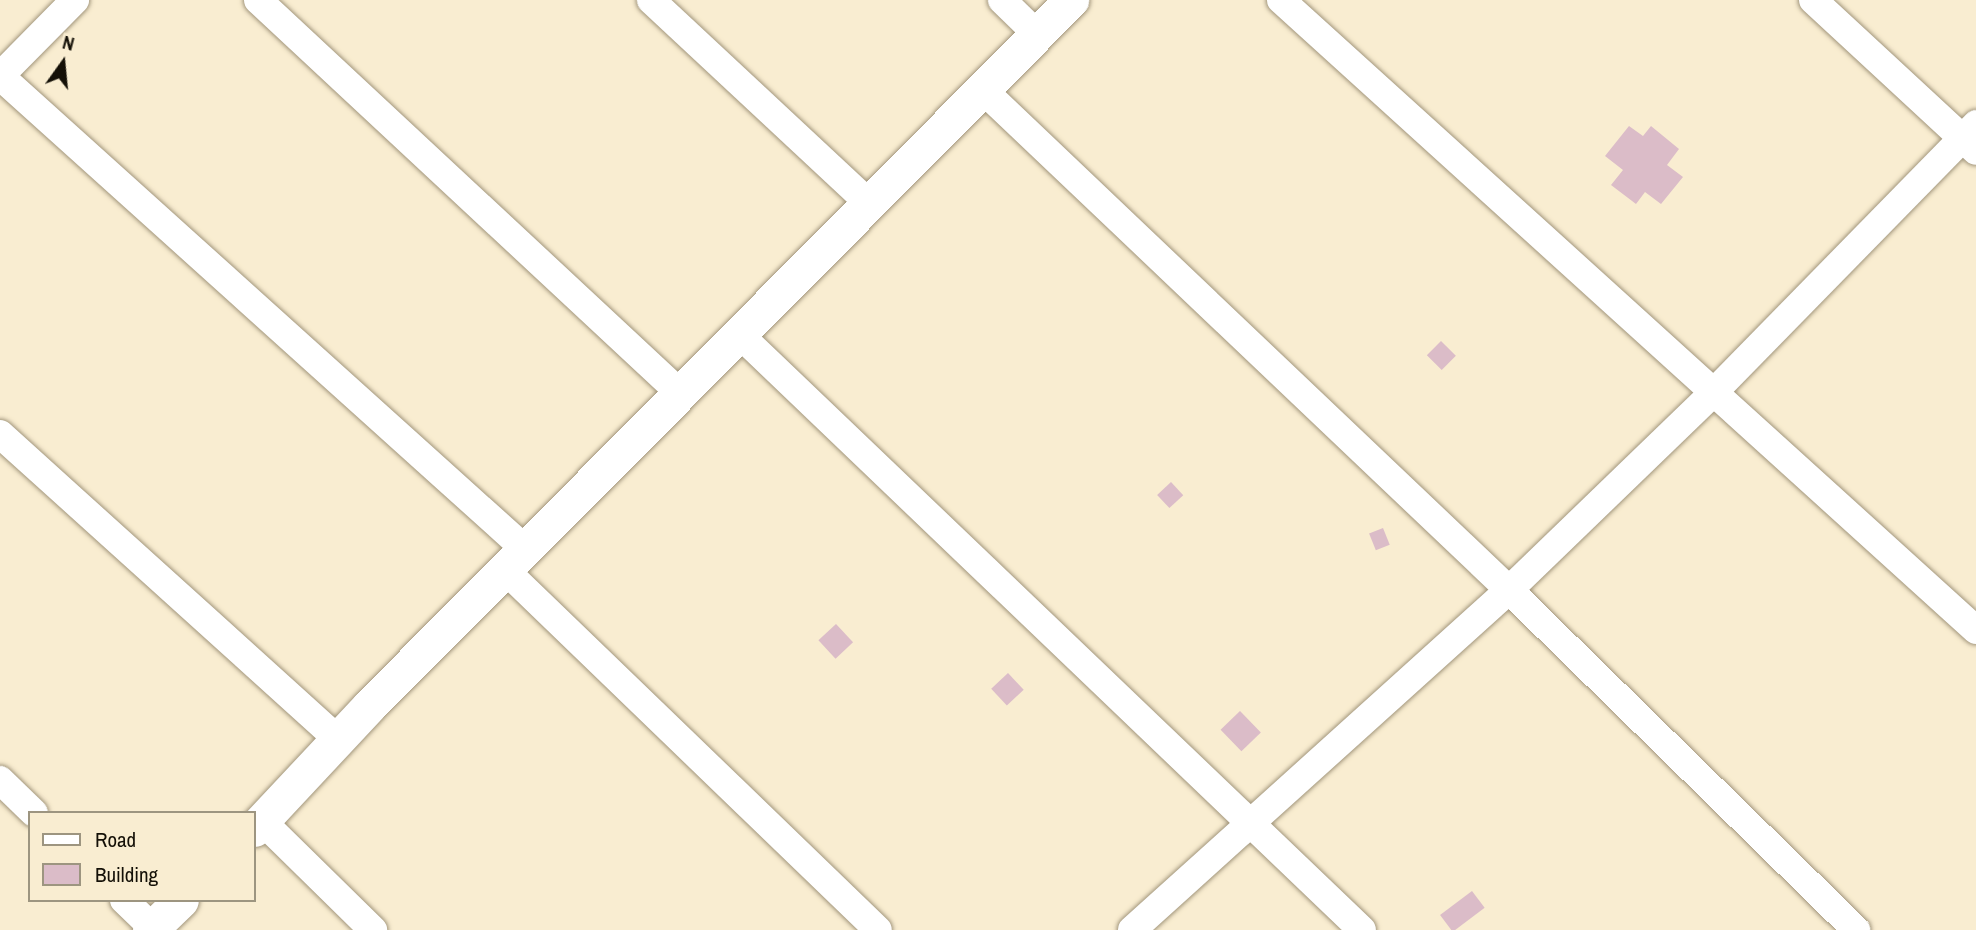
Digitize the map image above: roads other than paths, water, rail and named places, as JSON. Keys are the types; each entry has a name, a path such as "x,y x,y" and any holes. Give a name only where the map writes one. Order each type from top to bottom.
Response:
{"street":[{"path":"75,0 0,76 515,559 877,930"},
{"path":"258,0 680,393"},
{"path":"651,0 869,203"},
{"path":"1002,0 1037,34"},
{"path":"373,930 258,825 338,739 515,559 1071,0"},
{"path":"1281,0 1976,630"},
{"path":"1132,930 1509,590 1971,138 1813,0"},
{"path":"982,89 1509,590 1856,930"},
{"path":"739,334 1362,930"},
{"path":"0,434 338,739"},
{"path":"0,780 32,811"},
{"path":"126,902 152,929 179,902"}]}
